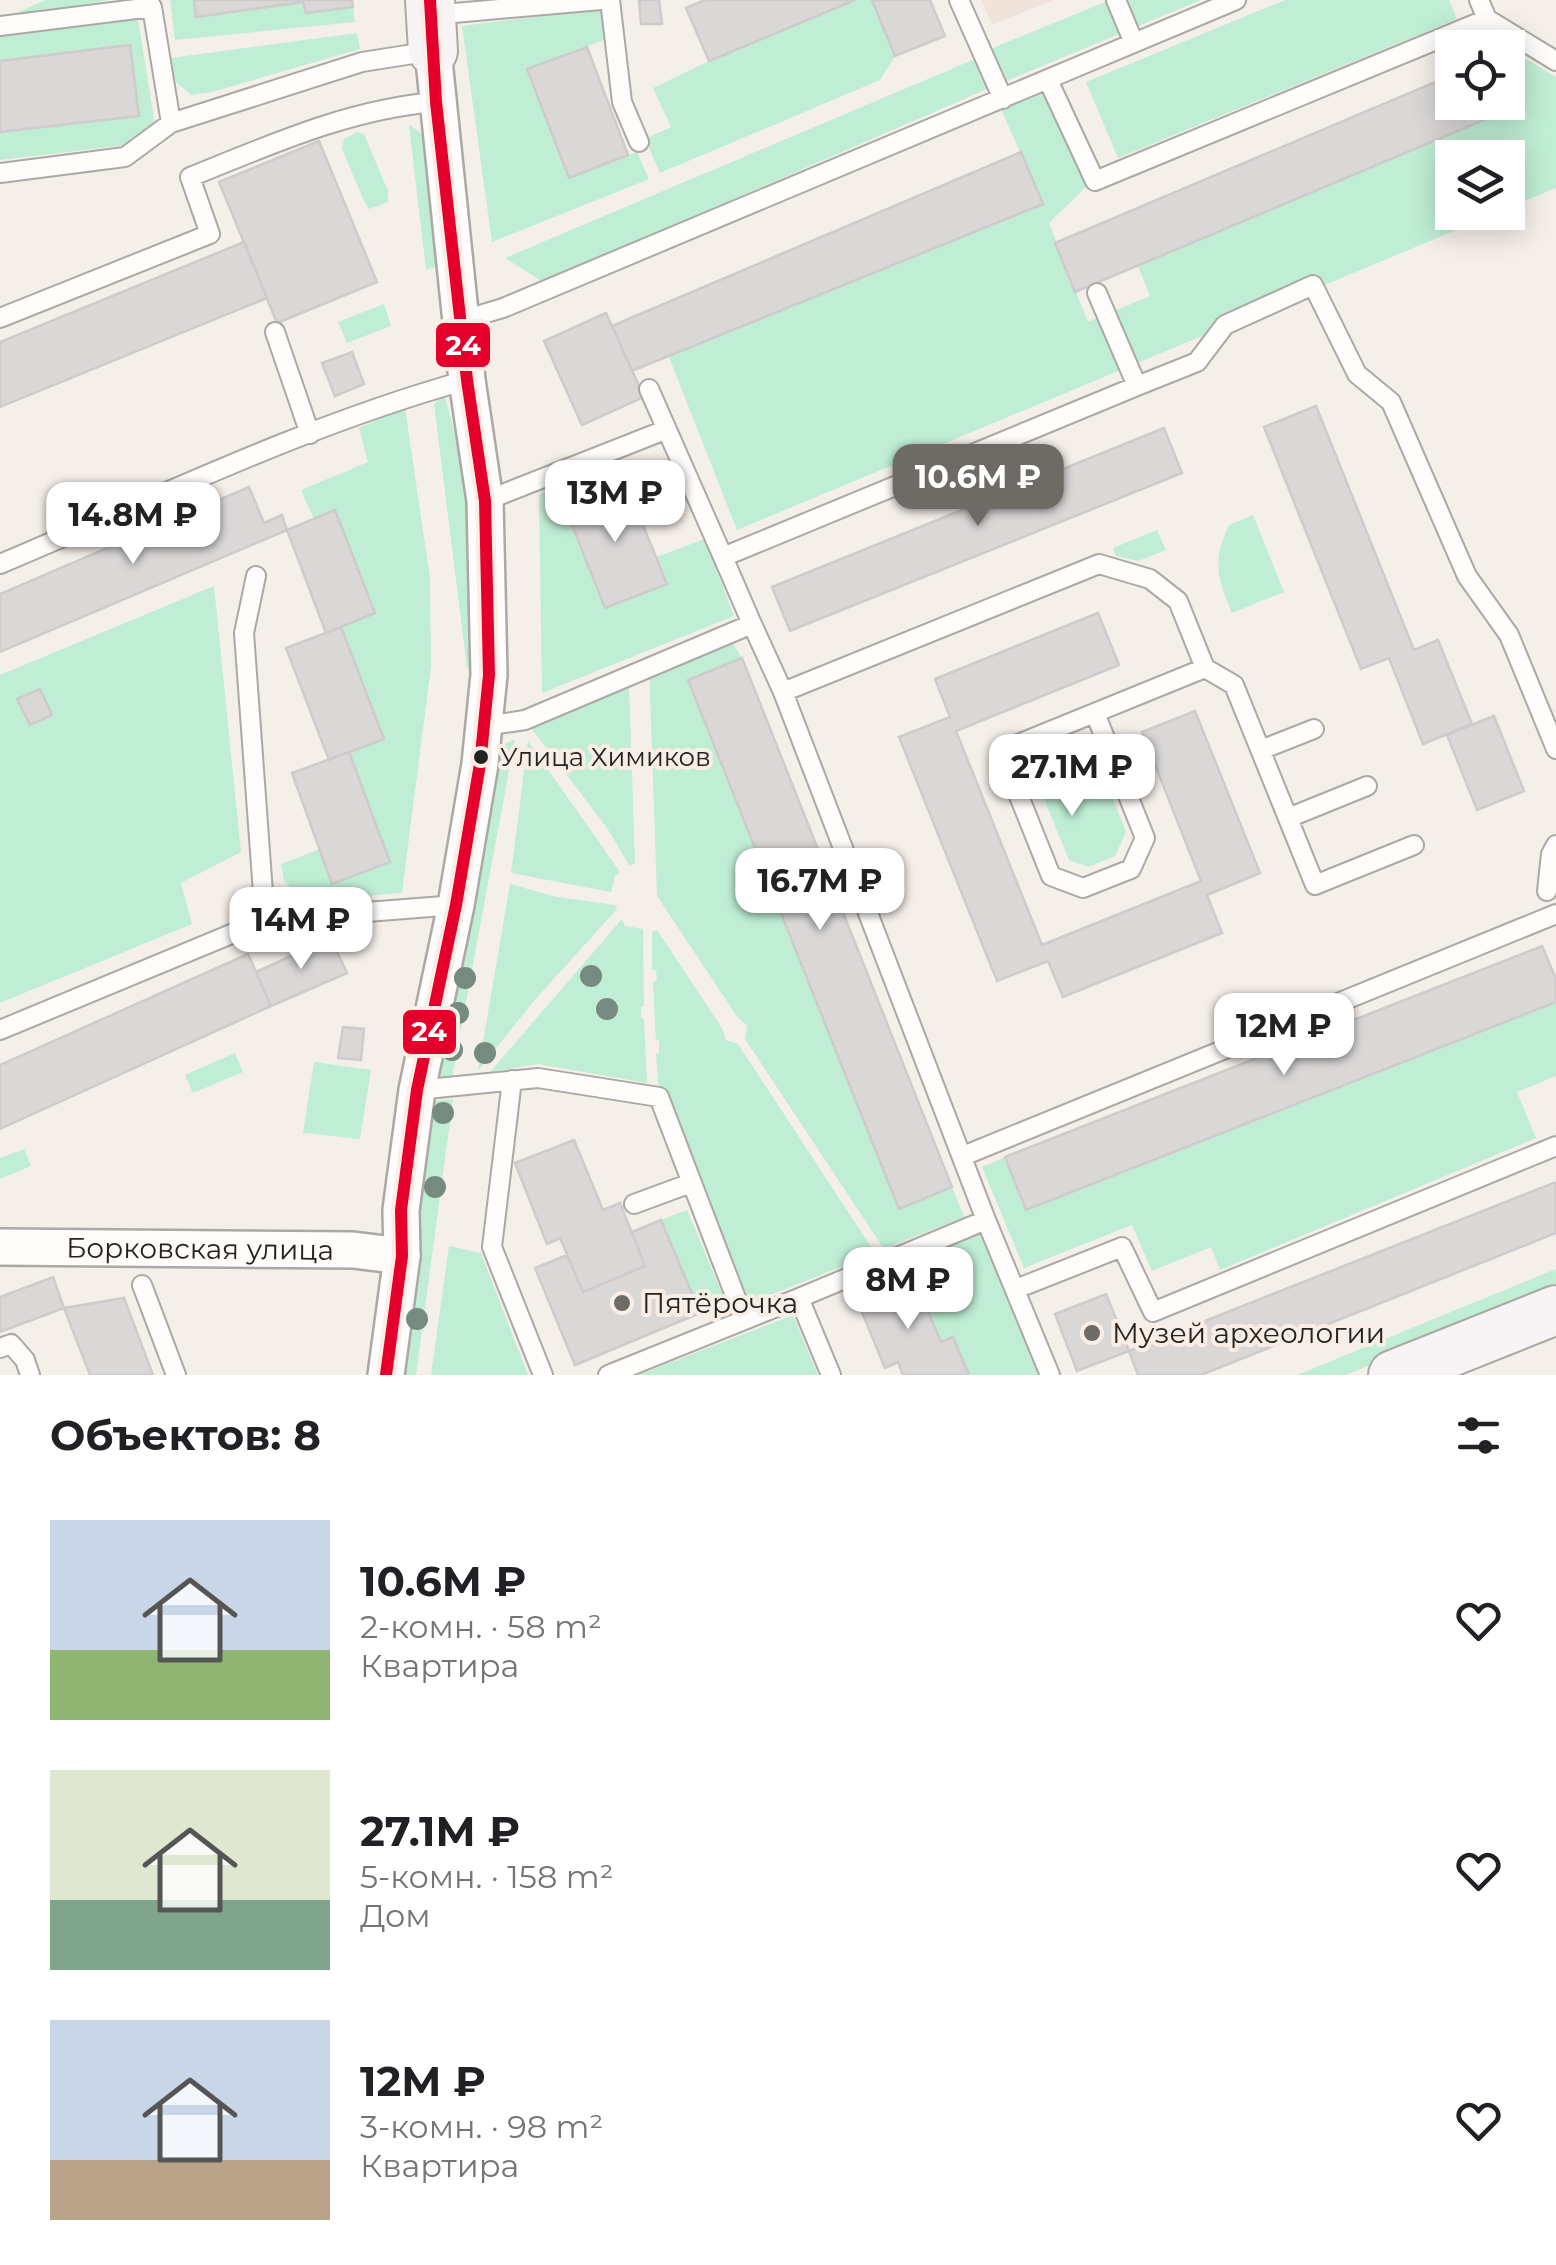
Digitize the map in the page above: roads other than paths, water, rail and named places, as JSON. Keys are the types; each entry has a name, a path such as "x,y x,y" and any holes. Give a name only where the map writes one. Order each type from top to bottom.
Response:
{"main road":[{"path":"1392,1375 1556,1310"}],"street":[{"path":"386,1375 402,1256 401,1210 417,1090 456,905 486,726 489,676 484,501 436,102 431,22"},
{"name":"Борковская улица","path":"0,1247 352,1250 402,1256"}],"lane":[{"path":"0,174 125,157 171,123 362,62 431,22 601,0"},
{"path":"610,0 622,102 639,142"},
{"path":"958,0 1003,99"},
{"path":"1116,0 1134,44"},
{"path":"463,320 503,308 1236,0"},
{"path":"1480,0 1487,18 1556,61"},
{"path":"0,26 152,4 171,123"},
{"path":"1048,80 1096,180 1487,18"},
{"path":"0,318 210,234 190,177 322,125 400,105 436,102"},
{"path":"723,557 1197,362 1225,326 1313,285 1357,374 1391,402 1467,576 1509,635 1556,749"},
{"path":"1097,293 1137,386"},
{"path":"275,332 310,434"},
{"path":"0,564 310,434 467,380"},
{"path":"649,389 783,692 986,1220 1050,1375"},
{"path":"484,501 665,430"},
{"path":"783,692 1100,564 1150,579 1178,601 1205,668 1234,686 1315,885 1414,845"},
{"path":"256,576 244,632 265,920"},
{"path":"486,726 525,720 752,624"},
{"path":"1095,713 1146,838 1131,868 1083,888 1052,876 1001,751 1205,668"},
{"path":"1260,750 1314,729"},
{"path":"1288,818 1367,786"},
{"path":"963,1156 1556,914 1551,889 1551,854 1556,845"},
{"path":"0,1030 265,920 456,905"},
{"path":"417,1090 538,1078 659,1097 744,1320"},
{"path":"512,1080 492,1247 543,1375"},
{"path":"1016,1290 1122,1247 1153,1312 1556,1146"},
{"path":"634,1204 690,1183"},
{"path":"608,1375 986,1220"},
{"path":"142,1285 176,1375"},
{"path":"799,1298 831,1375"},
{"path":"0,1348 11,1344 25,1360 30,1375"}],"place":[{"name":"Улица Химиков","path":"481,757"},
{"name":"Пятёрочка","path":"622,1303"},
{"name":"Музей археологии","path":"1092,1333"}]}
